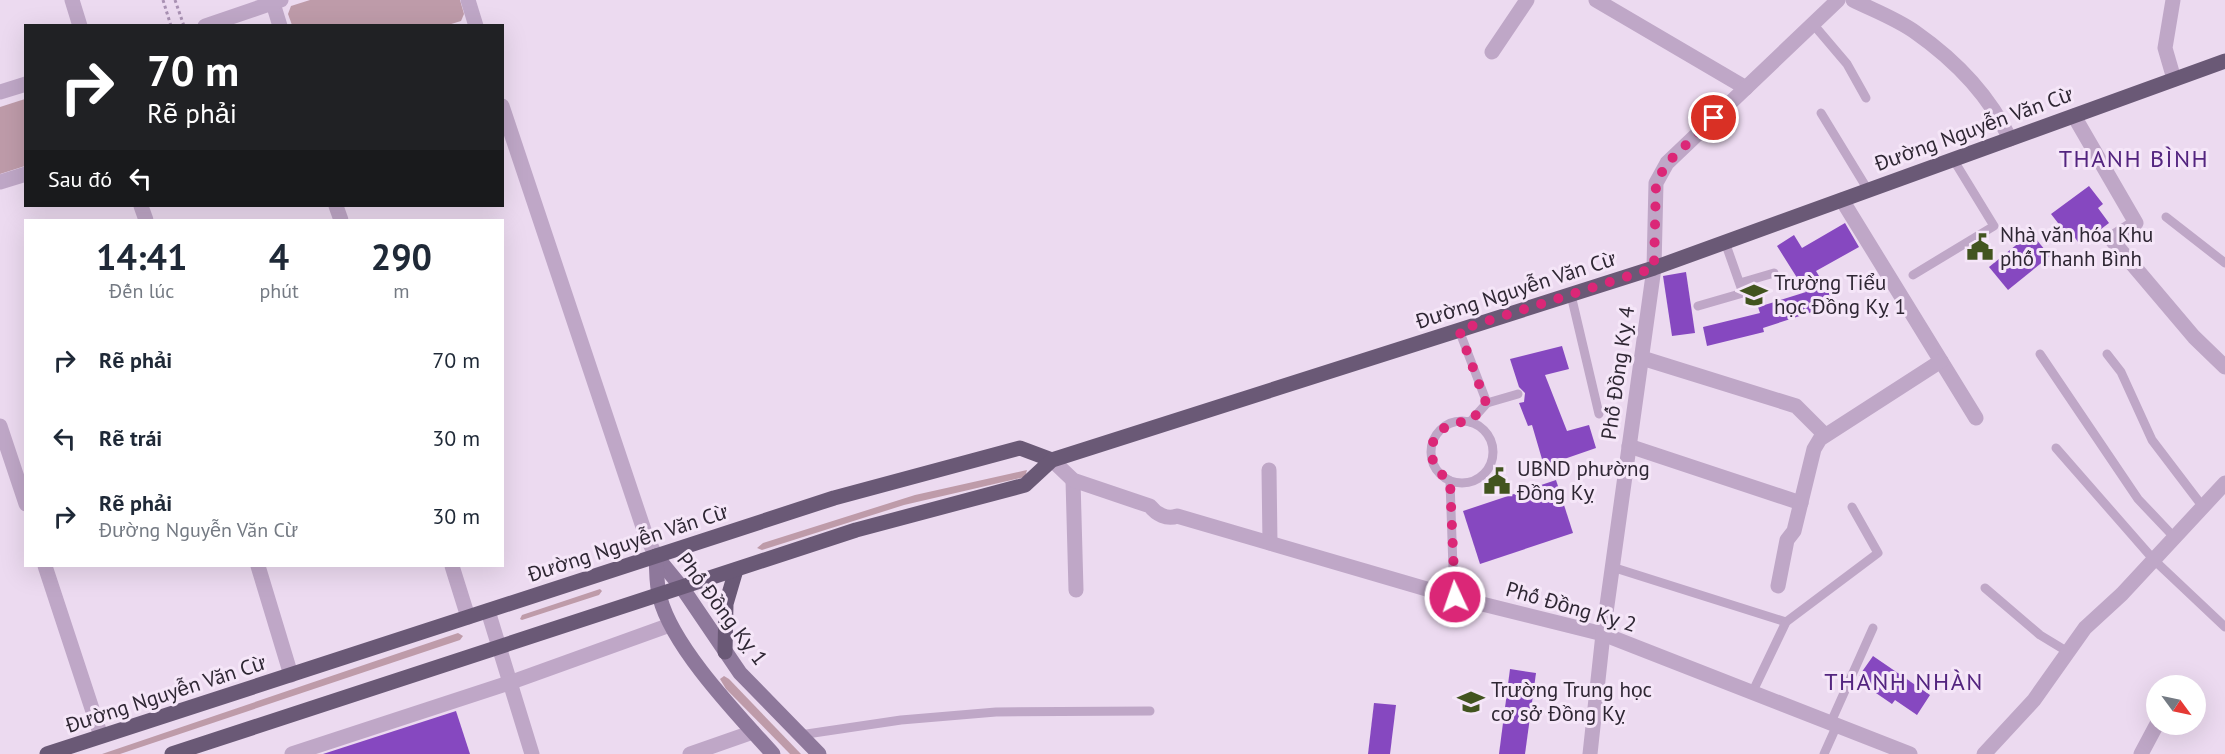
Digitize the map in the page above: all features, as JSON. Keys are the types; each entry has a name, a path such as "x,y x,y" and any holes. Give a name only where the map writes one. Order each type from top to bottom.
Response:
{"main road":[{"name":"Đường Nguyễn Văn Cừ","path":"172,754 498,645 683,589 930,509 1025,485 1053,460 1654,268 2225,61"},
{"name":"Đường Nguyễn Văn Cừ","path":"47,754 834,498 1020,448 1053,460"},
{"name":"Phố Đồng Kỵ 1","path":"656,556 683,589 740,673 819,754"},
{"name":"Phố Đồng Kỵ 1","path":"656,556 659,595 670,625 710,681 773,754"},
{"path":"725,652 727,601 736,570"}],"street":[{"path":"72,0 79,24"},
{"path":"468,0 475,24"},
{"path":"1492,52 1527,0"},
{"path":"1596,0 1746,88"},
{"name":"Phố Đồng Kỵ 4","path":"1590,754 1603,634 1654,268 1656,183 1667,163 1838,0"},
{"path":"1853,0 1915,32 1969,77 1991,105 2010,139"},
{"path":"2173,0 2165,48 2174,80"},
{"path":"211,24 275,1 280,24"},
{"path":"0,92 24,85"},
{"path":"504,112 646,536 656,556"},
{"path":"2074,116 2136,223 2111,239 2194,338 2225,367"},
{"path":"0,182 24,175"},
{"path":"1842,200 1976,418"},
{"path":"1641,357 1796,406 1825,435"},
{"path":"1778,586 1787,540 1794,531 1814,449 1820,439 1941,361"},
{"path":"0,426 24,498"},
{"path":"1629,446 1801,503"},
{"name":"Phố Đồng Kỵ 2","path":"1053,460 1073,480 1150,506 1166,506 1177,516 1455,597 1603,634 1910,754"},
{"path":"1269,470 1270,543"},
{"path":"1073,480 1076,590"},
{"path":"1984,754 2034,700 2085,627 2223,488"},
{"path":"45,567 101,736"},
{"path":"258,567 291,675"},
{"path":"452,567 468,617"},
{"path":"488,611 532,754"},
{"path":"292,754 509,683 670,625"},
{"path":"690,754 753,732"},
{"path":"2141,754 2151,735"}],"lane":[{"path":"1813,24 1847,64 1866,98"},
{"path":"1821,113 1868,190"},
{"path":"1913,275 1994,226 1953,159"},
{"path":"2166,217 2225,263"},
{"path":"1698,306 1743,293 1725,242"},
{"path":"1740,283 1774,273"},
{"path":"1571,295 1599,414"},
{"path":"1459,330 1486,403"},
{"path":"2040,354 2138,499 2174,537"},
{"path":"2107,354 2121,372 2152,440 2203,507"},
{"path":"1470,422 1486,403 1518,394"},
{"path":"1470,422 1487,432 1492,441 1492,462 1480,478 1470,482 1450,481 1442,475 1432,458 1435,438 1449,424 1470,422"},
{"path":"2056,448 2154,560 2225,627"},
{"path":"1450,481 1455,597"},
{"path":"1753,691 1786,622 1878,553 1852,507"},
{"path":"1612,567 1786,622"},
{"path":"1985,588 2040,635 2068,652"},
{"path":"1824,754 1834,723 1873,628"},
{"path":"800,735 901,720 996,712 1150,711"}],"path":[{"path":"163,0 170,24"},
{"path":"176,0 183,24"}],"shaded area":[{"path":"310,0 460,0 464,14 461,21 451,24 292,24 288,14 291,6"},
{"path":"24,99 24,166 0,174 0,107"},
{"path":"1027,470 1025,477 904,505 762,550 757,548 763,543 915,495"},
{"path":"600,589 602,591 599,595 520,619 522,615"},
{"path":"458,633 463,636 460,640 120,754 102,754"},
{"path":"724,676 801,754 790,754 726,689 720,679"}],"building":[{"path":"2089,186 2103,204 2098,208 2109,223 2080,245 2069,229 2065,232 2051,214"},
{"path":"1845,223 1859,247 1816,271 1833,299 1812,312 1763,328 1764,332 1707,346 1703,327 1760,313 1758,307 1806,292 1777,246 1794,235 1802,248"},
{"path":"2031,233 2050,256 2008,290 1989,267"},
{"path":"1686,272 1695,333 1672,336 1663,276"},
{"path":"1562,346 1569,369 1545,375 1567,431 1589,425 1596,448 1544,466 1532,425 1528,426 1519,403 1524,402 1525,393 1519,387 1510,359"},
{"path":"1556,480 1573,533 1480,564 1463,511"},
{"path":"1873,656 1930,695 1917,715 1895,700 1892,704 1873,691 1875,687 1859,676"},
{"path":"1510,669 1536,673 1525,754 1499,754"},
{"path":"1374,703 1396,705 1390,754 1368,754"},
{"path":"456,711 470,754 323,754"}],"place":[{"name":"Nhà văn hóa Khu phố Thanh Bình","path":"1980,247"},
{"name":"Trường Tiểu học Đồng Kỵ 1","path":"1754,295"},
{"name":"UBND phường Đồng Kỵ","path":"1497,481"},
{"name":"Trường Trung học cơ sở Đồng Kỵ","path":"1471,702"}],"district":[{"name":"THANH BÌNH","path":"2134,159"},
{"name":"THANH NHÀN","path":"1904,682"}],"route":[{"path":"1455,597 1450,481 1435,467 1431,448 1441,429 1459,421 1470,422 1486,403 1459,330 1654,268 1656,183 1667,163 1714,118"}]}
